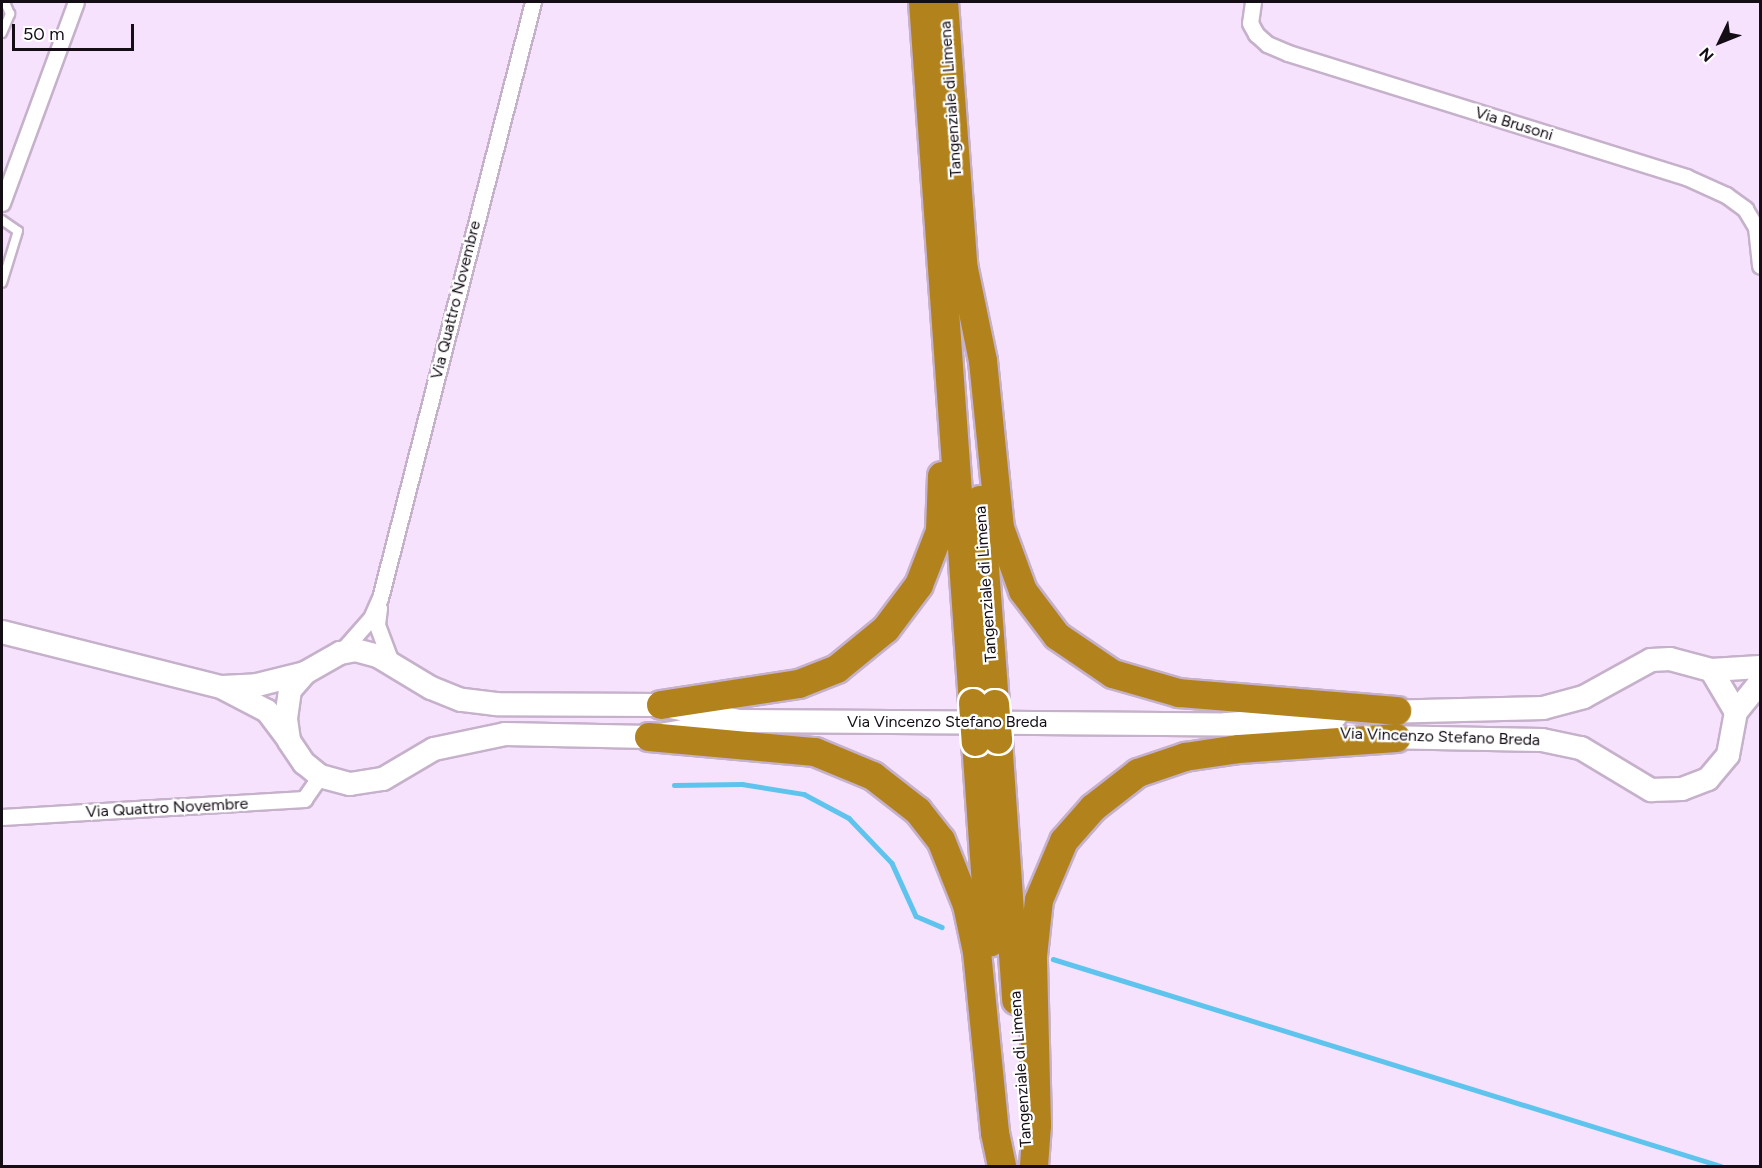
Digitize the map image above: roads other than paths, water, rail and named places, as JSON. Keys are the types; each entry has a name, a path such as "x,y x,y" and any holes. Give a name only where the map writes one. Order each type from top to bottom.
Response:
{"highway":[{"name":"Tangenziale di Limena","path":"923,2 947,312 1028,1167"},
{"name":"Tangenziale di Limena","path":"944,2 964,269 984,704"},
{"path":"964,269 982,361 1000,528 1023,591 1057,636 1113,674 1179,693 1397,725"},
{"path":"661,705 762,692 799,684 837,669 886,629 919,585 940,531 947,312"},
{"path":"1034,1167 1037,1125 1033,979 1039,900 1071,833 1093,808 1138,773 1185,757 1397,725"},
{"path":"649,737 815,752 873,776 918,811 940,840 967,905 977,952 995,1133 1002,1167"},
{"name":"Tangenziale di Limena","path":"987,741 1006,1167"}],"street":[{"path":"2,204 76,2"},
{"name":"Via Quattro Novembre","path":"392,665 377,625 380,598 533,2"},
{"name":"Via Brusoni","path":"1253,2 1250,23 1256,34 1267,44 1288,53 1686,177 1726,195 1745,209 1756,227 1761,266"},
{"name":"Via Quattro Novembre","path":"340,653 371,618 380,598"},
{"name":"Via Vincenzo Stefano Breda","path":"2,632 221,687 267,711 304,763 320,776 350,784 383,779 434,749 505,734 649,737 739,721 1397,725 1542,740 1581,748 1651,790 1682,789 1708,779 1728,755 1736,712 1761,682"},
{"name":"Via Vincenzo Stefano Breda","path":"221,687 257,685 304,673 340,653 356,651 392,665 430,688 461,700 496,704 661,705 739,721"},
{"name":"Via Vincenzo Stefano Breda","path":"1397,725 1543,708 1584,698 1651,660 1688,661 1711,670 1761,667"},
{"path":"1711,670 1736,712"},
{"name":"Via Vincenzo Stefano Breda","path":"289,741 286,719 290,690 304,673"},
{"name":"Via Quattro Novembre","path":"2,818 304,800 320,776"}],"lane":[{"path":"2,33 10,14 5,2"},
{"path":"2,220 18,231 2,283"}],"waterway":[{"path":"674,785 742,784 804,794 849,818 892,863 916,916 942,927"},
{"path":"1053,959 1721,1166"}]}
